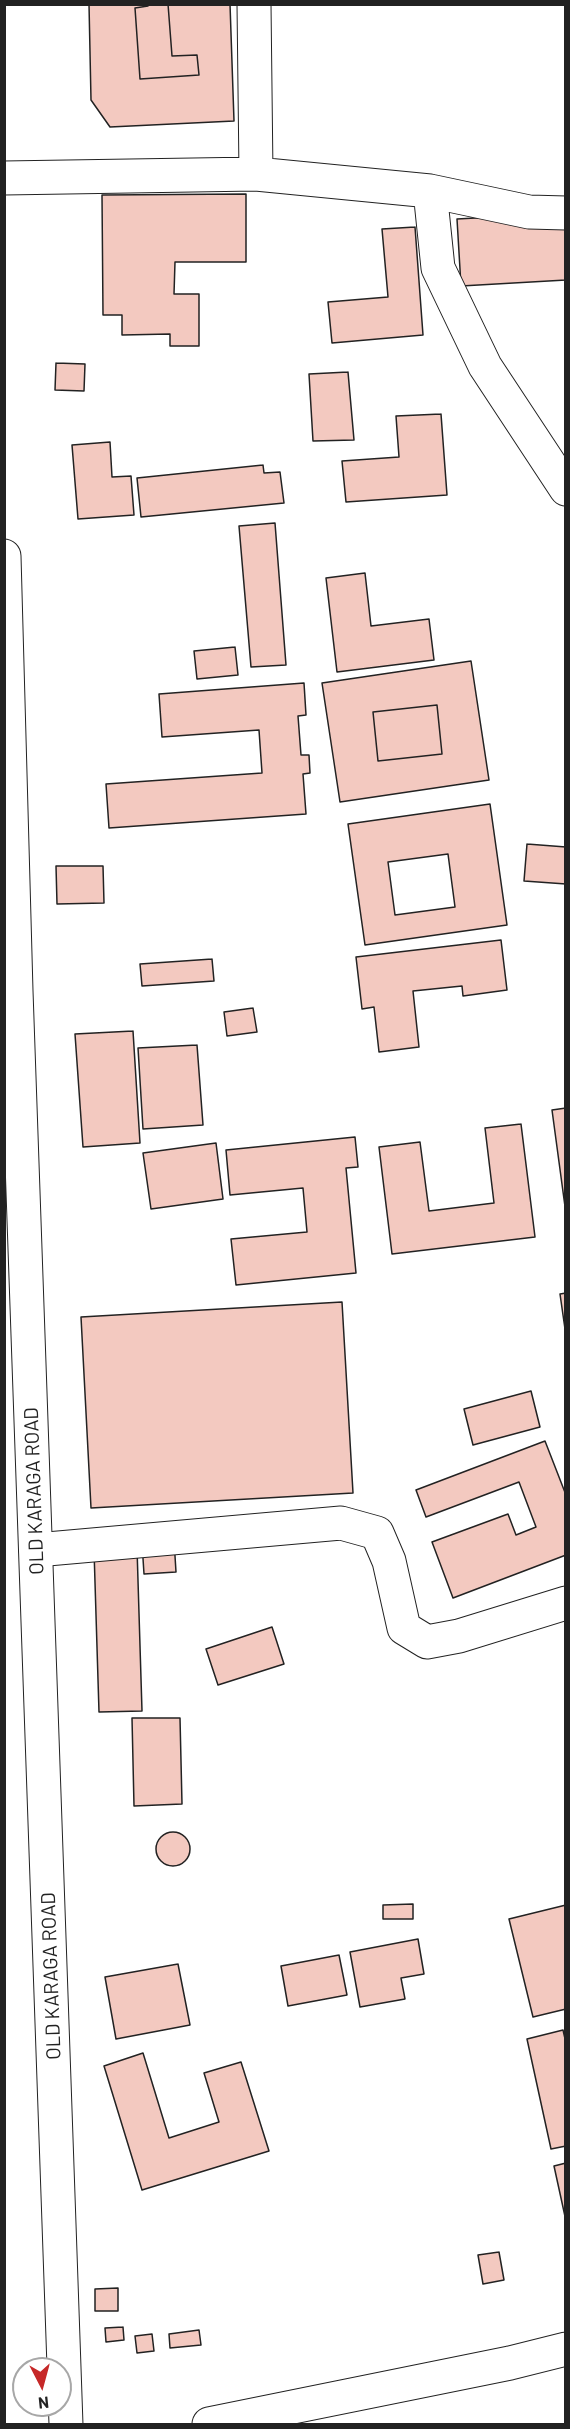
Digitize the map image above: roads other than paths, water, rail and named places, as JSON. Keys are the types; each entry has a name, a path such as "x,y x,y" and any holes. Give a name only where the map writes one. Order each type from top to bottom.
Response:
{"street":[{"path":"254,4 256,174"},
{"path":"4,178 256,174 430,191 529,212 566,213"},
{"path":"430,191 438,268 485,366 566,489"},
{"name":"OLD KARAGA ROAD","path":"4,556 10,992 36,1550 66,2424"},
{"path":"36,1550 340,1523 377,1533 389,1561 404,1628 428,1642 459,1636 566,1603"},
{"path":"209,2424 510,2363 566,2349"}]}
